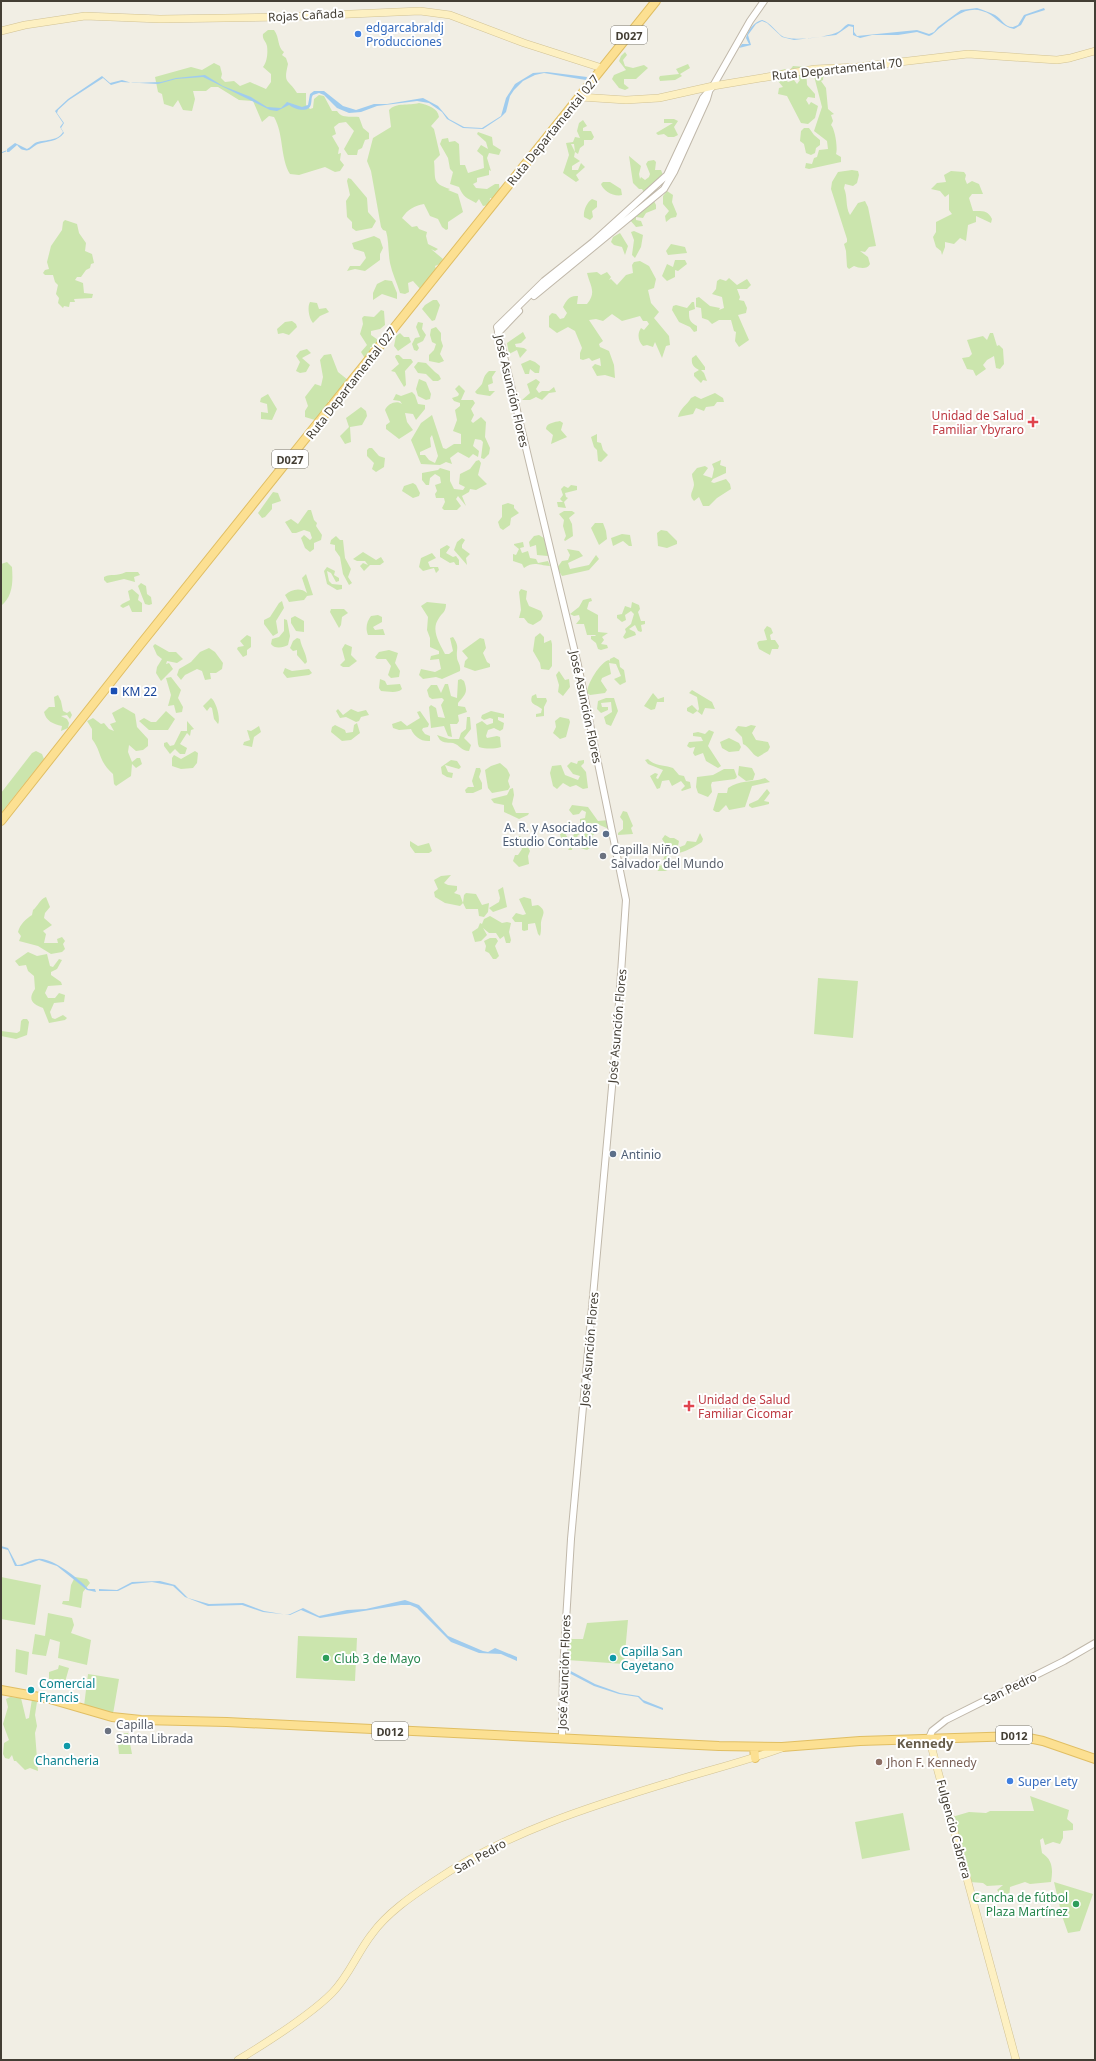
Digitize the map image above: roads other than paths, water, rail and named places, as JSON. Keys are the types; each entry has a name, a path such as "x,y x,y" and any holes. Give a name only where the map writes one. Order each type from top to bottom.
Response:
{"main road":[{"name":"Ruta Departamental 027","path":"1,821 140,645 656,1"},
{"name":"Rojas Cañada","path":"1,31 25,25 85,16 160,19 282,17 420,11 450,15 524,43 602,68"},
{"name":"Ruta Departamental 70","path":"580,97 641,99 659,98 815,69 857,67 968,54 1057,60 1095,51"},
{"name":"D012","path":"1,1690 50,1700 112,1717 141,1720 227,1722 782,1748 860,1741 1019,1736 1043,1741 1095,1759"},
{"name":"Fulgencio Cabrera","path":"929,1738 1016,2060"},
{"path":"754,1747 755,1758"},
{"name":"San Pedro","path":"238,2060 284,2030 330,1994 340,1984 372,1933 387,1918 441,1878 504,1841 547,1824 673,1781 755,1758 782,1748"}],"street":[{"path":"711,88 750,21 764,1"},
{"name":"José Asunción Flores","path":"562,1738 563,1670 571,1538 617,1032 626,900 578,665 497,330 544,281 593,242 667,175 704,98 711,88"},
{"name":"San Pedro","path":"929,1738 932,1731 946,1720 1064,1661 1095,1643"}],"water":[{"path":"977,8 995,15 1005,24 1013,27 1018,25 1024,15 1044,8 1045,10 1026,16 1021,25 1014,29 1005,26 987,13 971,10 965,11 950,20 929,36 917,32 898,35 872,35 860,38 853,35 853,27 849,26 836,35 827,36 838,32 848,24 854,25 854,32 857,36 917,30 929,34 934,32 938,27 961,10"},
{"path":"762,20 765,21 770,25 782,36 787,38 809,38 794,40 782,37 767,23 762,21 756,24 748,35 751,45 739,48 742,44 749,44 746,38 748,32 754,24"},
{"path":"547,72 587,77 586,80 544,73 535,75 523,81 510,96 506,112 501,117 483,129 463,128 447,119 442,112 429,103 417,101 377,106 361,112 349,113 337,108 324,95 319,93 313,95 310,107 307,109 301,110 289,105 277,111 270,110 203,77 176,79 158,84 137,83 161,82 176,78 205,75 223,86 251,97 267,107 281,108 287,102 302,107 308,105 310,94 314,91 324,91 343,106 356,110 374,104 387,104 423,98 438,106 449,119 464,127 482,128 501,116 506,98 515,84 533,73"},
{"path":"102,76 110,83 122,80 130,83 121,82 111,85 103,78 69,100 58,110 57,113 64,123 61,128 64,133 61,136 55,140 38,144 28,150 22,150 17,145 7,152 7,149 15,143 27,149 35,143 54,139 60,135 63,132 60,127 63,123 55,111 68,99"},
{"path":"1,1546 8,1548 17,1565 35,1559 50,1561 79,1580 88,1589 95,1589 96,1592 87,1590 57,1566 39,1560 22,1566 15,1566 8,1550 1,1548"},
{"path":"160,1581 175,1585 188,1598 209,1604 243,1603 264,1611 284,1614 263,1612 242,1605 208,1606 185,1597 173,1586 152,1582 132,1584 118,1591 99,1591 99,1589 117,1590 132,1582"},
{"path":"405,1600 419,1605 448,1636 483,1651 488,1652 495,1648 517,1657 517,1661 501,1654 479,1653 451,1642 417,1608 410,1605 401,1605 320,1618 301,1610 288,1615 303,1608 319,1616 347,1610 366,1609"},
{"path":"567,1669 595,1684 620,1693 639,1696 643,1700 663,1708 663,1710 644,1703 638,1697 619,1694 594,1686 567,1672"}],"waterway":[{"path":"1,153 6,151"}],"place":[{"name":"edgarcabraldj Producciones","path":"358,34"},
{"name":"Unidad de Salud Familiar Ybyraro","path":"1033,422"},
{"name":"KM 22","path":"114,691"},
{"name":"A. R. y Asociados Estudio Contable","path":"606,834"},
{"name":"Capilla Niño Salvador del Mundo","path":"603,856"},
{"name":"Antinio","path":"613,1154"},
{"name":"Unidad de Salud Familiar Cicomar","path":"689,1406"},
{"name":"Club 3 de Mayo","path":"326,1658"},
{"name":"Capilla San Cayetano","path":"613,1658"},
{"name":"Comercial Francis","path":"31,1690"},
{"name":"Capilla Santa Librada","path":"108,1731"},
{"name":"Chancheria","path":"67,1746"},
{"name":"Jhon F. Kennedy","path":"879,1762"},
{"name":"Super Lety","path":"1010,1781"},
{"name":"Cancha de fútbol Plaza Martínez","path":"1076,1904"}],"district":[{"name":"Kennedy","path":"925,1743"}]}
